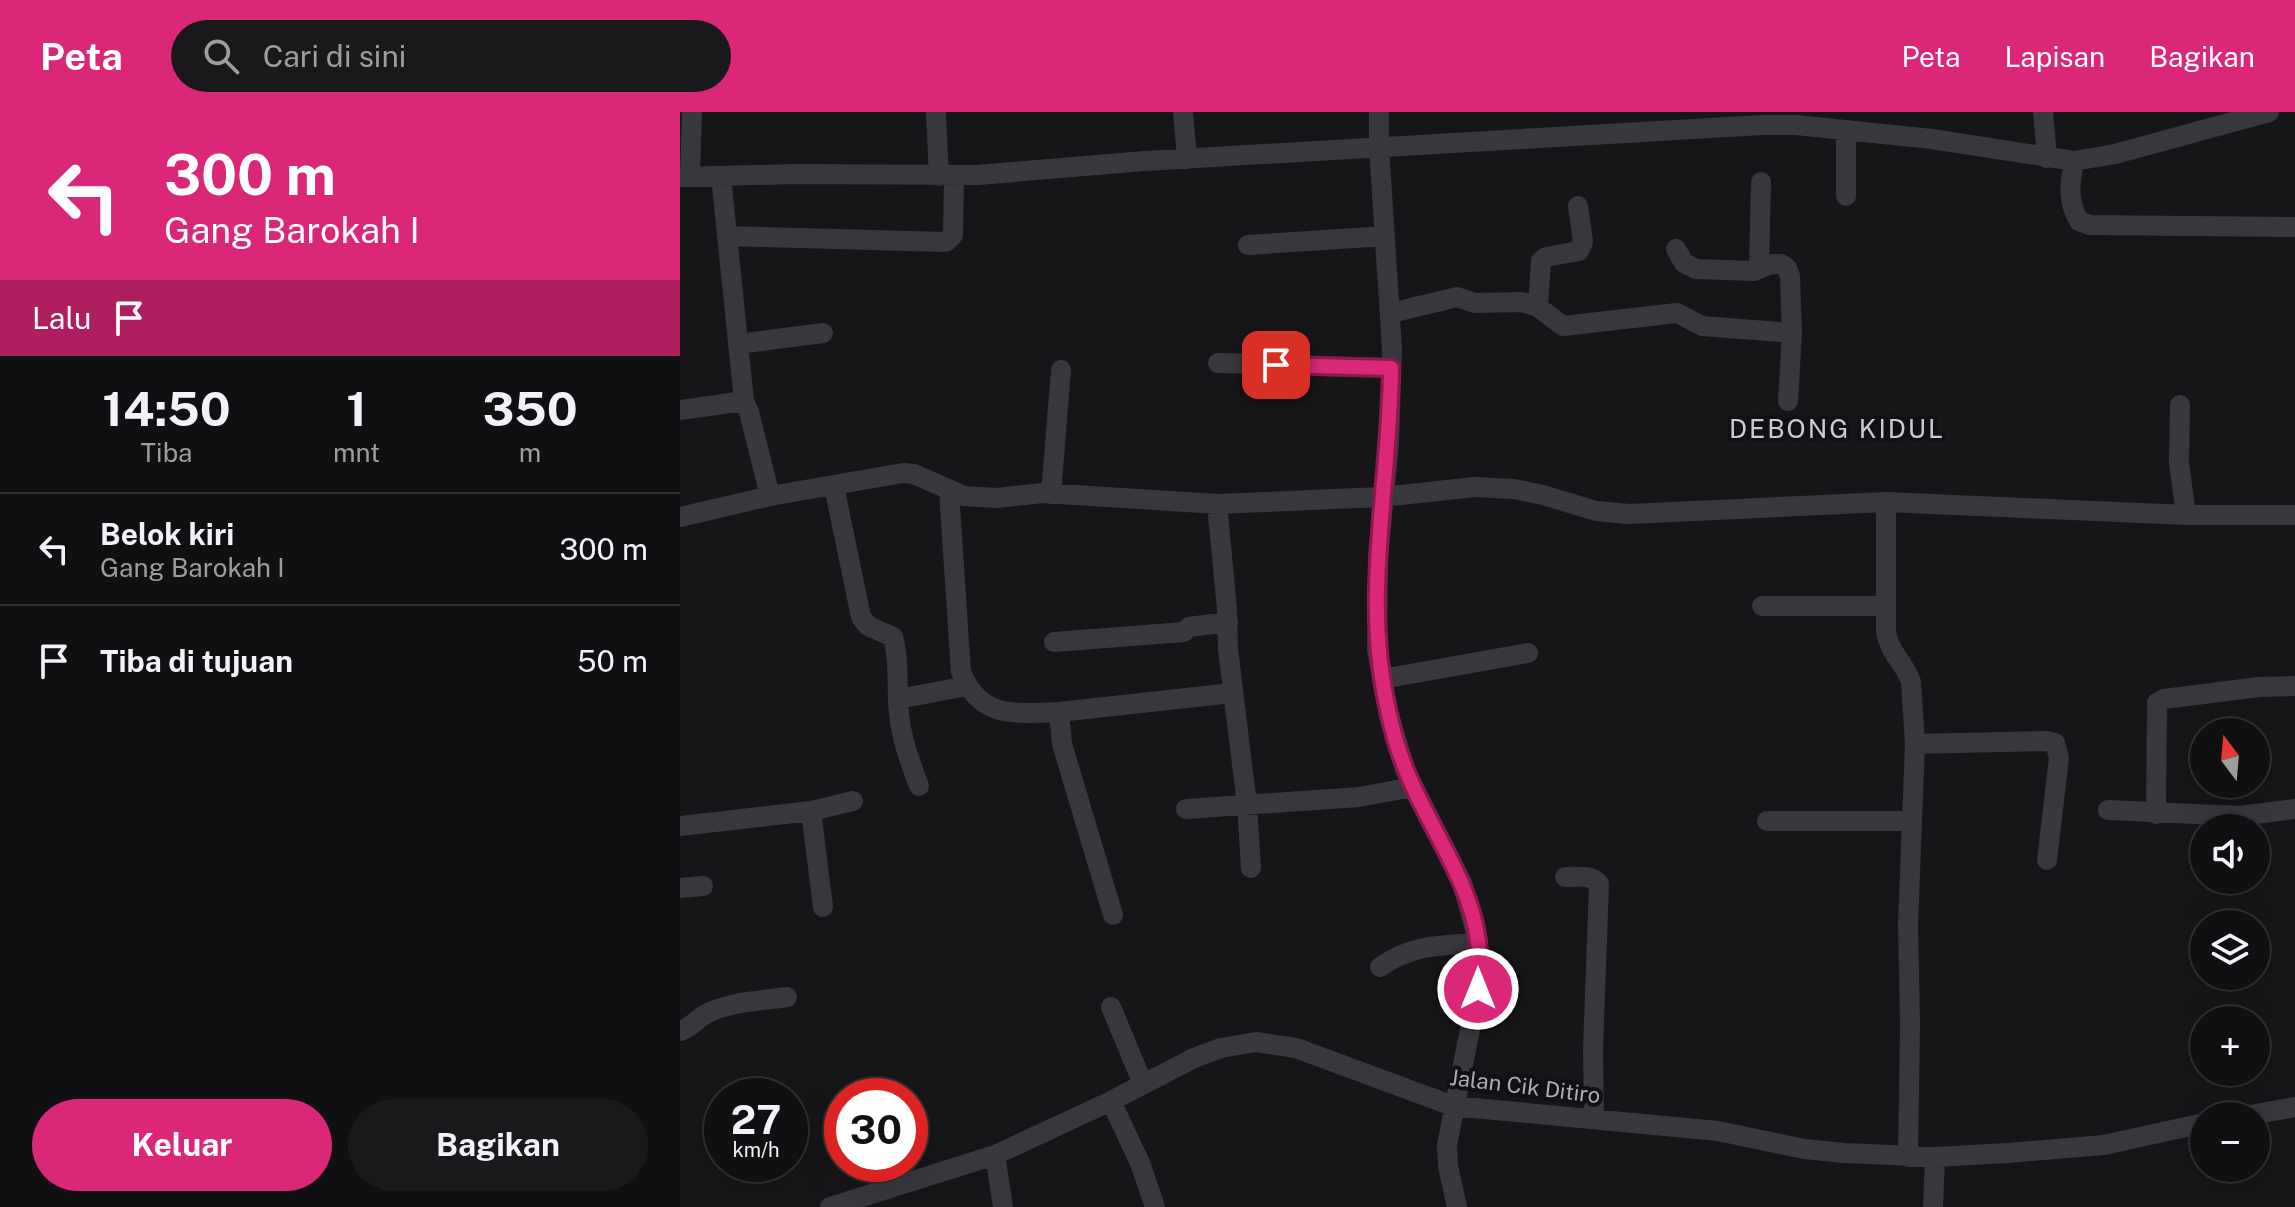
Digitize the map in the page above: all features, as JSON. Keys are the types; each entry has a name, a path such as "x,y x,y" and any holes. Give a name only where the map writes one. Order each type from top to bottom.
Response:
{"street":[{"path":"692,112 685,177 946,176 1762,125 1932,139 2074,161 2115,154 2269,112"},
{"path":"1183,112 1187,159"},
{"path":"1379,112 1391,313 1391,368 1389,444 1378,557 1377,650 1389,716 1413,787 1463,885 1478,943 1478,989 1447,1145 1457,1207"},
{"path":"1638,112 1638,134"},
{"path":"2043,112 2047,158"},
{"path":"727,236 946,242 953,235 936,115"},
{"path":"1846,131 1846,196"},
{"path":"2074,161 2069,184 2071,203 2079,221 2090,225 2295,227"},
{"path":"721,176 744,401 770,496"},
{"path":"1759,269 1761,182"},
{"path":"1538,307 1541,261 1546,257 1579,251 1583,242 1578,206"},
{"path":"1248,245 1385,236"},
{"path":"1676,249 1684,263 1696,269 1746,271 1771,264 1781,264 1787,268 1792,333 1788,401"},
{"path":"1391,313 1457,297 1475,303 1522,302 1538,307 1563,326 1677,313 1702,326 1792,333"},
{"path":"738,344 823,333"},
{"path":"1218,363 1391,368"},
{"path":"1051,494 1061,370"},
{"path":"680,410 744,401"},
{"path":"2180,405 2179,463 2186,515"},
{"path":"680,517 770,496 903,473 914,474 964,496 996,498 1051,494 1217,504 1382,497 1475,487 1514,489 1596,511 1629,514 1886,502 2186,515 2295,515"},
{"path":"834,486 861,617 868,626 893,637 899,714 909,759 919,786"},
{"path":"949,491 961,672 967,686 992,709 1008,713 1059,712 1232,693"},
{"path":"1886,502 1885,606 1888,642 1911,682 1915,744 1910,821 1908,1157"},
{"path":"1217,504 1232,693 1247,805 1251,868"},
{"path":"1762,606 1885,606"},
{"path":"1054,642 1184,632 1189,627 1228,622"},
{"path":"1382,679 1528,653"},
{"path":"898,699 967,686"},
{"path":"2156,814 2157,703 2164,699 2237,689 2295,686"},
{"path":"1059,712 1062,744 1113,915"},
{"path":"1915,744 2055,743 2059,758 2047,860"},
{"path":"1186,809 1359,797 1413,787"},
{"path":"680,826 811,811 853,801"},
{"path":"2108,810 2239,816 2295,809"},
{"path":"811,811 823,907"},
{"path":"1767,821 1910,821"},
{"path":"1565,877 1587,877 1599,884 1593,1050 1594,1119"},
{"path":"680,888 703,886"},
{"path":"1380,967 1420,947 1478,943"},
{"path":"680,1031 727,1005 787,997"},
{"path":"1111,1007 1143,1084"},
{"name":"Jalan Cik Ditiro","path":"830,1207 995,1155 1194,1058 1221,1048 1256,1042 1296,1048 1453,1106 1718,1131 1804,1149 1935,1157 2104,1145 2190,1126"},
{"path":"1111,1101 1140,1163 1155,1207"},
{"path":"2270,1112 2295,1107"},
{"path":"995,1155 1003,1207"},
{"path":"1933,1207 1935,1157"}],"district":[{"name":"DEBONG KIDUL","path":"1837,429"}],"route":[{"path":"1276,365 1391,368 1389,444 1378,557 1377,650 1389,716 1406,772 1463,885 1478,941 1478,989"}]}
